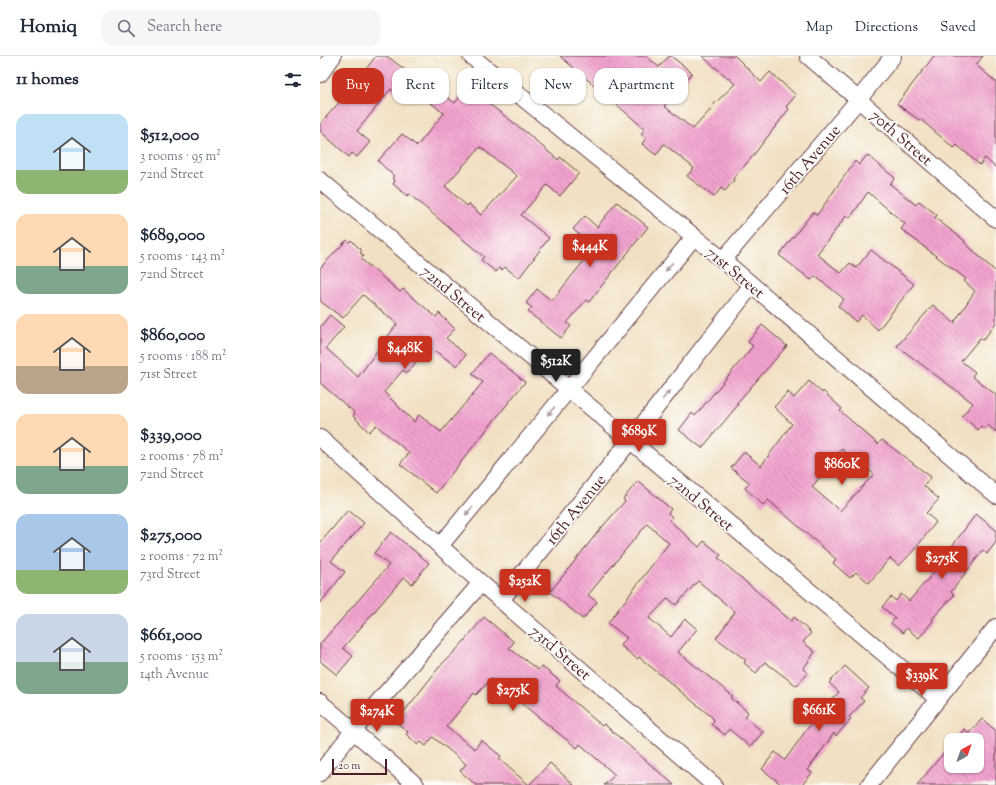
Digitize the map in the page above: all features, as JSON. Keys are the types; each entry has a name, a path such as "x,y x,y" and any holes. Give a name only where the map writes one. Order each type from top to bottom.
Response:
{"street":[{"path":"320,74 334,56"},
{"name":"71st Street","path":"470,56 723,260 996,495"},
{"name":"70th Street","path":"808,56 996,219"},
{"name":"16th Avenue","path":"723,260 859,99 893,56"},
{"name":"72nd Street","path":"320,180 938,699"},
{"path":"440,546 694,237"},
{"name":"16th Avenue","path":"501,600 630,441 752,285"},
{"name":"73rd Street","path":"320,438 481,583 714,785"},
{"path":"320,773 354,730 481,583"},
{"path":"869,785 996,627"},
{"path":"320,702 416,785"}],"building":[{"path":"376,56 387,56 403,68 392,68 392,90 391,89 384,98 384,68 367,68"},
{"path":"560,56 646,56 659,67 669,56 671,56 686,68 594,68 594,85 586,78 586,68 574,68"},
{"path":"702,56 735,56 761,82 770,72 796,95 786,107 789,109 733,179 734,180 725,191 721,188 714,197 687,176 694,168 664,144 656,155 642,144 646,138 641,134 645,129 616,104 666,104 664,106 693,129 713,107 712,106 735,84"},
{"path":"934,56 983,56 976,65 996,82 996,168 985,158 980,165 957,145 954,148 920,119 919,120 897,104"},
{"path":"688,70 692,73 688,78"},
{"path":"449,99 455,103 457,100 457,104 489,104 527,133 558,160 560,157 579,173 560,196 547,185 521,215 549,238 519,278 505,267 502,270 499,268 496,272 481,260 484,257 409,194 407,196 393,184 395,181 392,178 394,176 378,161 402,134 417,146 444,113 432,104 449,104","holes":["480,147 517,176 481,215 469,204 467,206 445,186"]},
{"path":"338,104 379,104 357,131 370,142 357,157 352,153 349,157 320,131 320,124"},
{"path":"867,155 895,178 890,184 916,205 919,201 937,215 935,218 965,241 964,242 996,272 996,323 983,340 980,338 961,361 975,372 972,376 996,395 996,432 988,425 984,429 981,426 978,430 962,416 973,403 897,346 933,305 954,323 975,291 964,281 966,279 901,229 905,224 868,192 850,218 847,215 817,254 841,273 850,263 856,268 871,250 914,284 878,330 862,315 856,322 838,306 844,299 815,276 811,280 779,255 813,212 817,215 855,161 859,165"},
{"path":"617,202 648,227 589,302 586,300 567,323 571,326 561,338 528,312 532,308 526,303 537,289 552,301 594,248 573,229 585,216 597,227"},
{"path":"347,240 349,242 351,240 362,251 360,253 364,256 361,259 400,292 403,289 436,317 439,313 455,329 446,338 466,355 457,366 429,347 407,373 403,370 384,392 414,422 419,415 441,432 483,382 472,374 489,353 525,382 436,493 400,464 409,453 376,425 369,432 353,416 355,413 320,383 320,327 330,315 344,327 326,348 358,377 397,324 363,295 343,318 320,301 320,268"},
{"path":"762,325 787,346 736,404 738,405 702,448 679,430 692,413 695,416 753,346 748,342"},
{"path":"809,381 822,393 823,391 842,409 840,411 878,444 882,440 931,477 924,486 939,499 926,513 936,522 915,549 899,566 890,558 869,583 856,572 850,578 833,563 836,559 768,500 763,505 745,488 750,483 731,468 744,452 761,466 792,424 774,407 788,392 794,398","holes":["842,449 874,474 840,511 812,487"]},
{"path":"638,481 671,509 668,513 672,517 669,520 699,547 704,541 721,555 718,558 791,621 794,617 811,633 803,642 815,652 803,669 808,673 797,686 765,662 756,673 744,663 746,660 716,638 735,612 698,581 676,605 668,598 649,618 671,637 685,619 697,629 678,652 733,696 731,698 748,712 745,717 763,732 750,747 729,729 725,735 711,724 714,721 713,718 639,657 637,659 620,645 627,638 608,623 669,543 647,524 588,595 597,602 583,619 550,592 597,533 625,501 623,499"},
{"path":"348,510 364,523 331,561 345,572 320,603 320,543"},
{"path":"976,514 996,530 996,542 987,554 983,550 951,592 954,595 932,619 933,621 919,638 906,628 903,633 891,623 895,618 882,607 891,597 896,601 901,594 909,601 942,563 941,561"},
{"path":"391,532 429,563 412,584 404,577 343,648 353,656 337,675 320,661 320,644 389,565 374,553"},
{"path":"484,617 514,642 509,648 538,670 541,666 560,681 556,686 602,726 604,724 674,785 604,785 615,775 580,744 577,748 491,679 476,695 474,693 446,727 475,749 481,740 501,756 499,759 529,785 476,785 460,771 466,764 433,737 426,746 421,742 418,745 406,734 408,732 396,722 441,665 460,646"},
{"path":"845,666 869,688 860,698 864,701 849,717 851,719 836,736 834,733 808,770 812,773 802,785 782,785 762,769 775,752 785,760 807,729 839,692 829,683"},
{"path":"982,719 996,731 996,785 917,785 944,752 944,773 984,773 984,733 969,733"},
{"path":"964,729 969,733 961,733"},
{"path":"550,763 574,785 529,785"}]}
